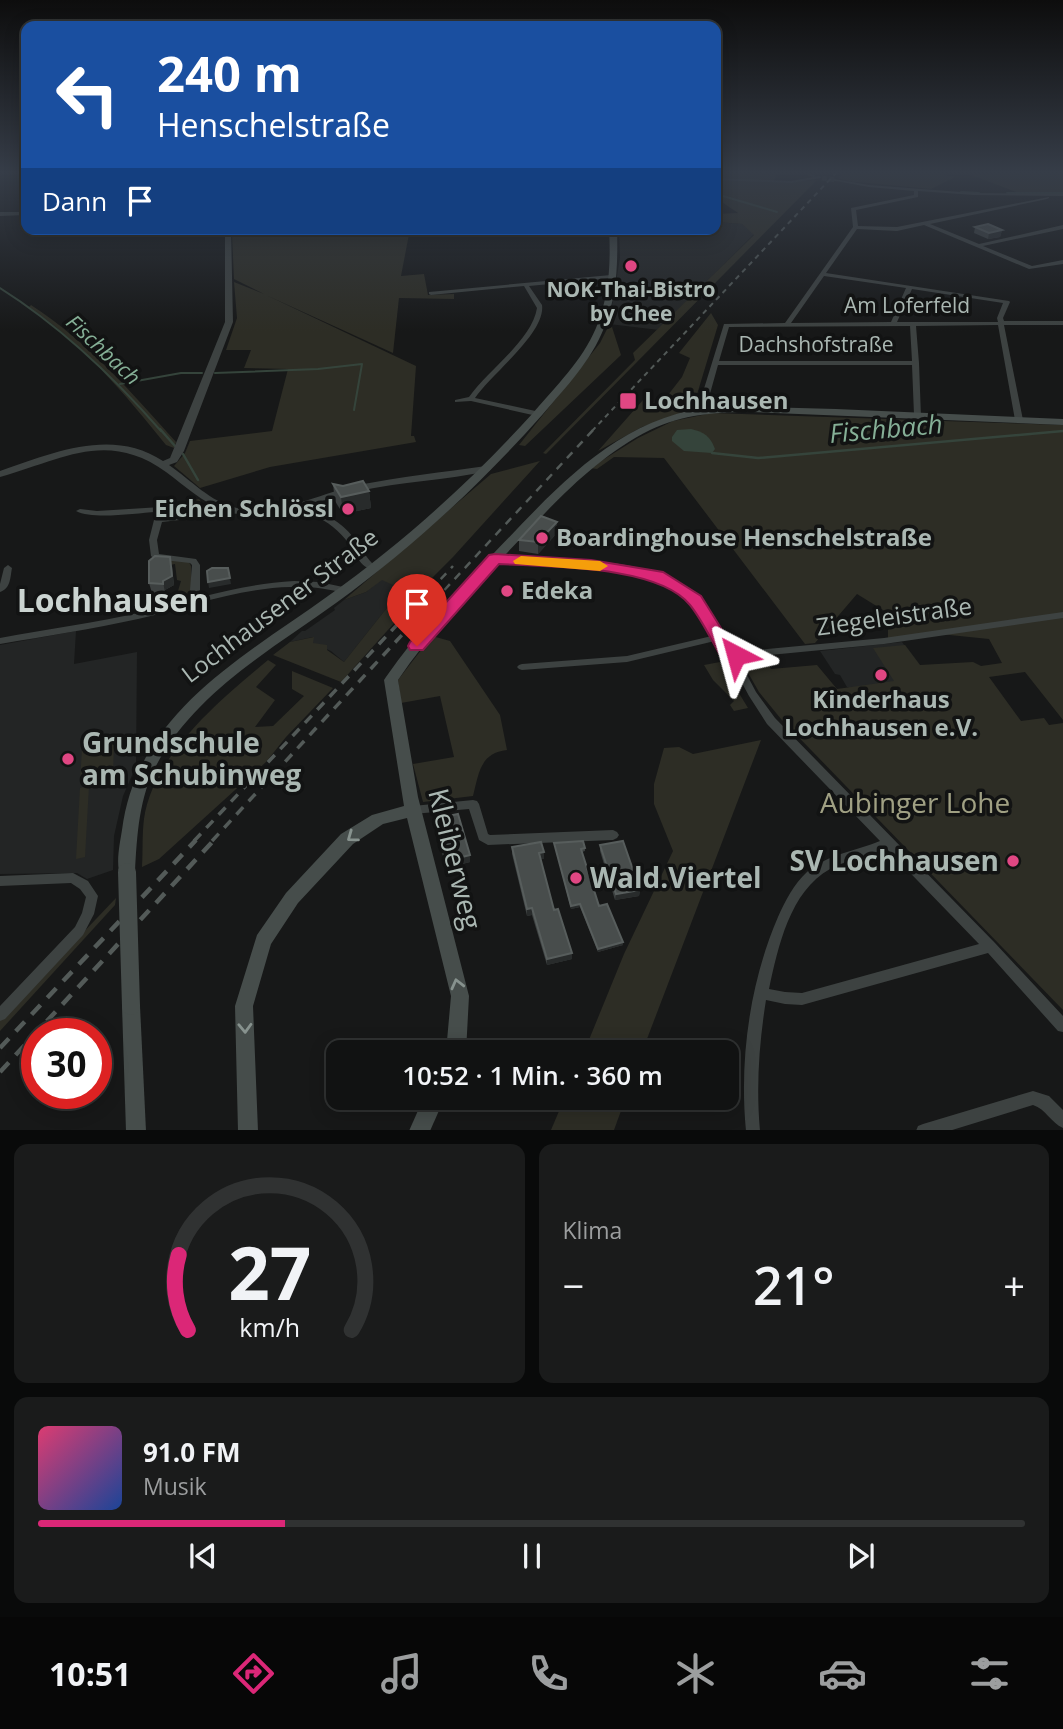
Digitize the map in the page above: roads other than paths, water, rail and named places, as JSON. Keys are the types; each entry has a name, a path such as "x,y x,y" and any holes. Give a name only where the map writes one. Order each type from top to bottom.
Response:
{"main road":[{"name":"Lochhausener Straße","path":"136,1130 127,872 136,795 153,758 176,723 205,693 373,568 471,484 537,414 568,378 594,341 605,313 615,255 613,235"},
{"path":"495,559 550,501 595,460 672,418 705,412 746,410 1063,422"},
{"name":"Kleiberweg","path":"457,1040 460,996 413,810 391,680 402,663 495,559"},
{"path":"248,1130 244,1006 263,941 292,898 347,839 378,819 413,810"},
{"path":"419,1130 429,1110"}],"street":[{"path":"788,324 856,227 897,229 912,226"},
{"path":"930,226 1034,268 1063,262"},
{"path":"981,245 1063,227"},
{"path":"164,464 174,460 179,451 229,322 228,235"},
{"path":"823,274 1007,302 1000,318 1019,420"},
{"path":"431,293 611,277"},
{"path":"457,401 473,396 527,336 539,315 539,304 525,284"},
{"path":"893,324 910,287"},
{"path":"913,323 918,415"},
{"name":"Am Loferfeld","path":"716,363 726,325 1063,323"},
{"path":"705,412 702,408 716,363"},
{"name":"Dachshofstraße","path":"716,363 916,363"},
{"path":"473,396 537,414"},
{"path":"0,474 76,450 105,445 141,451 164,464 211,501 240,511"},
{"path":"159,520 295,507 357,488 486,469"},
{"path":"458,473 468,477 471,484"},
{"path":"318,512 327,497"},
{"path":"196,515 205,512 211,501"},
{"path":"295,507 318,512 342,529 355,546 362,562 373,568"},
{"path":"80,511 97,513 161,509 153,540 155,556 193,561 196,565 195,590"},
{"path":"495,559 591,565 657,576 695,600 753,696 771,720 1063,1026"},
{"path":"0,589 4,586 8,568"},
{"path":"0,641 139,615 260,586 319,584 345,590"},
{"name":"Ziegeleistraße","path":"730,656 884,641 1063,615"},
{"path":"522,667 627,659 719,637"},
{"path":"413,810 473,804 483,837 488,839 613,835"},
{"path":"753,1130 751,1083 761,993 770,952 786,911 804,883 822,867 847,855 889,843"},
{"path":"0,881 73,878 84,885 92,896 88,914 79,931 0,1015"},
{"path":"761,993 785,999 802,999 990,947"},
{"path":"923,1130 1033,1098 1044,1101 1063,1121"}],"waterway":[{"name":"Fischbach","path":"0,288 66,336 124,391 161,431"},
{"name":"Fischbach","path":"215,373 318,369 362,364 354,410"},
{"path":"120,384 181,373 202,373"},
{"name":"Fischbach","path":"160,429 175,446"},
{"name":"Fischbach","path":"712,453 758,458 1063,431"},
{"name":"Fischbach","path":"183,454 198,480"}],"railway":[{"path":"592,431 786,226"},
{"path":"424,612 594,429"},
{"path":"410,612 453,566"},
{"path":"194,841 411,610"},
{"path":"212,841 425,610"},
{"path":"0,1048 196,840"},
{"path":"0,1072 214,840"}],"place":[{"name":"NOK-Thai-Bistro by Chee","path":"631,266"},
{"name":"Lochhausen","path":"628,401"},
{"name":"Eichen Schlössl","path":"348,509"},
{"name":"Boardinghouse Henschelstraße","path":"542,538"},
{"name":"Edeka","path":"507,591"},
{"name":"Kinderhaus Lochhausen e.V.","path":"881,675"},
{"name":"Grundschule am Schubinweg","path":"68,759"},
{"name":"SV Lochhausen","path":"1013,861"},
{"name":"Wald.Viertel","path":"576,878"}],"district":[{"name":"Lochhausen","path":"113,601"}],"park label":[{"name":"Aubinger Lohe","path":"915,803"}]}
